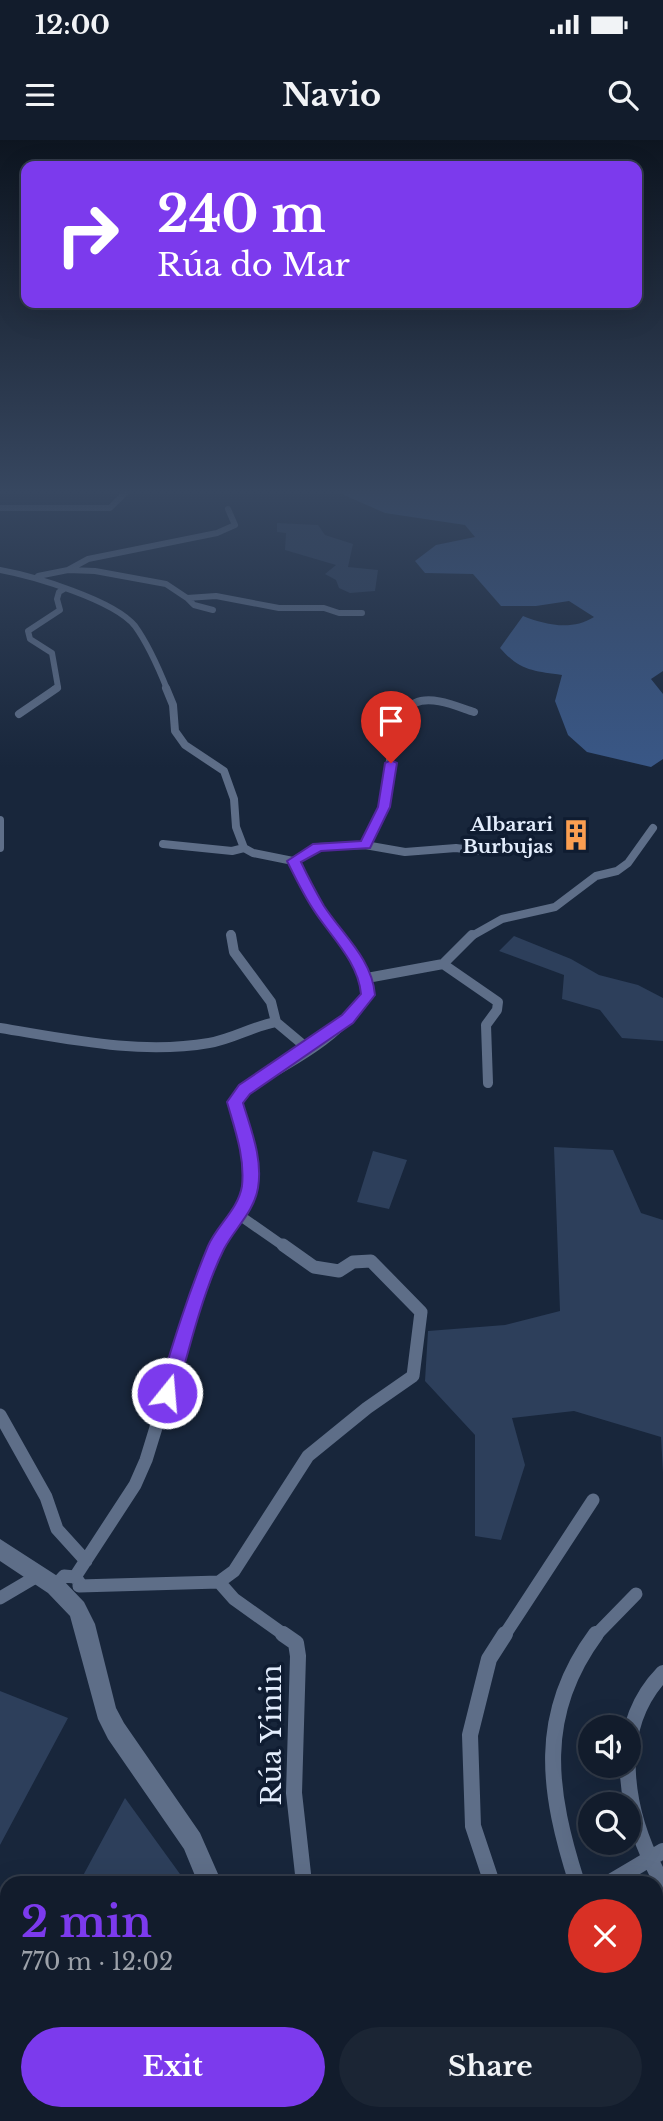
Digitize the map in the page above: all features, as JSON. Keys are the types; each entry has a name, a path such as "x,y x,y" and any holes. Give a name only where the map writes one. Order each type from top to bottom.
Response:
{"main road":[{"path":"0,1549 64,1585 84,1623 104,1701 116,1731 192,1841 207,1876"}],"street":[{"path":"51,583 115,610 134,625 169,695 175,731 185,745 224,771 234,799 236,827 244,848 253,853 293,861 318,847 365,845 405,852 456,848 478,851"},
{"path":"163,583 194,605 213,610"},
{"path":"19,714 58,687 51,653 30,639 27,631 60,610 57,599 59,592 64,589"},
{"path":"187,598 216,596 279,608 324,608 339,613 362,613"},
{"path":"365,845 384,807 394,741 405,712 414,703 424,701 474,712"},
{"path":"0,820 0,848"},
{"path":"367,978 443,964 475,932 502,919 555,907 596,876 617,871 628,863 653,828"},
{"path":"163,844 233,851 244,848"},
{"path":"64,1585 86,1561 135,1485 146,1460 187,1327 217,1245 239,1215 250,1188 250,1157 235,1102 244,1089 307,1048 357,1010 368,995 367,978 340,934 318,907 293,861"},
{"path":"231,934 234,952 271,1002 276,1022 307,1048"},
{"path":"443,964 498,1002 497,1010 486,1025 485,1070 488,1083"},
{"path":"0,1028 163,1046 209,1044 234,1037 258,1023 276,1022"},
{"path":"0,1598 64,1585 219,1582 234,1571 308,1456 366,1408 413,1376 421,1312 371,1261 353,1262 339,1271 314,1267 239,1215"},
{"path":"0,1415 46,1497 57,1529 86,1561"},
{"path":"490,1876 473,1826 470,1735 489,1659 593,1500"},
{"name":"Rúa Yinin","path":"219,1582 234,1600 296,1643 298,1656 294,1793 303,1876"},
{"path":"574,1876 560,1836 550,1757 560,1694 580,1653 609,1616 636,1594"},
{"path":"661,1876 657,1855 642,1842 628,1786 630,1740 639,1706 656,1678 663,1672"},
{"path":"621,1876 657,1855"}],"shaded area":[{"path":"337,583 376,583 375,591 350,593 339,588"},
{"path":"481,583 663,583 663,671 651,679 663,694 663,759 651,767 587,752 568,735 555,701 562,675 521,666 500,648 523,616 559,625 577,624 594,617 569,601 536,606 501,606"},
{"path":"514,936 571,959 599,975 638,985 663,998 663,1041 622,1038 600,1010 562,999 564,975 499,951"},
{"path":"554,1147 613,1150 641,1213 663,1220 663,1473 661,1437 574,1411 512,1418 525,1465 501,1540 475,1536 475,1435 425,1381 428,1331 505,1325 560,1311"},
{"path":"373,1151 407,1160 389,1209 357,1202"},
{"path":"0,1691 68,1718 0,1845"},
{"path":"125,1798 180,1876 83,1876"}],"place":[{"name":"Albarari Burbujas","path":"576,835"}],"route":[{"path":"167,1393 187,1327 217,1245 239,1215 250,1188 250,1157 235,1102 244,1089 313,1045 347,1019 365,1002 368,995 367,978 340,934 318,907 293,861 318,847 365,845 384,807 391,763"}]}
